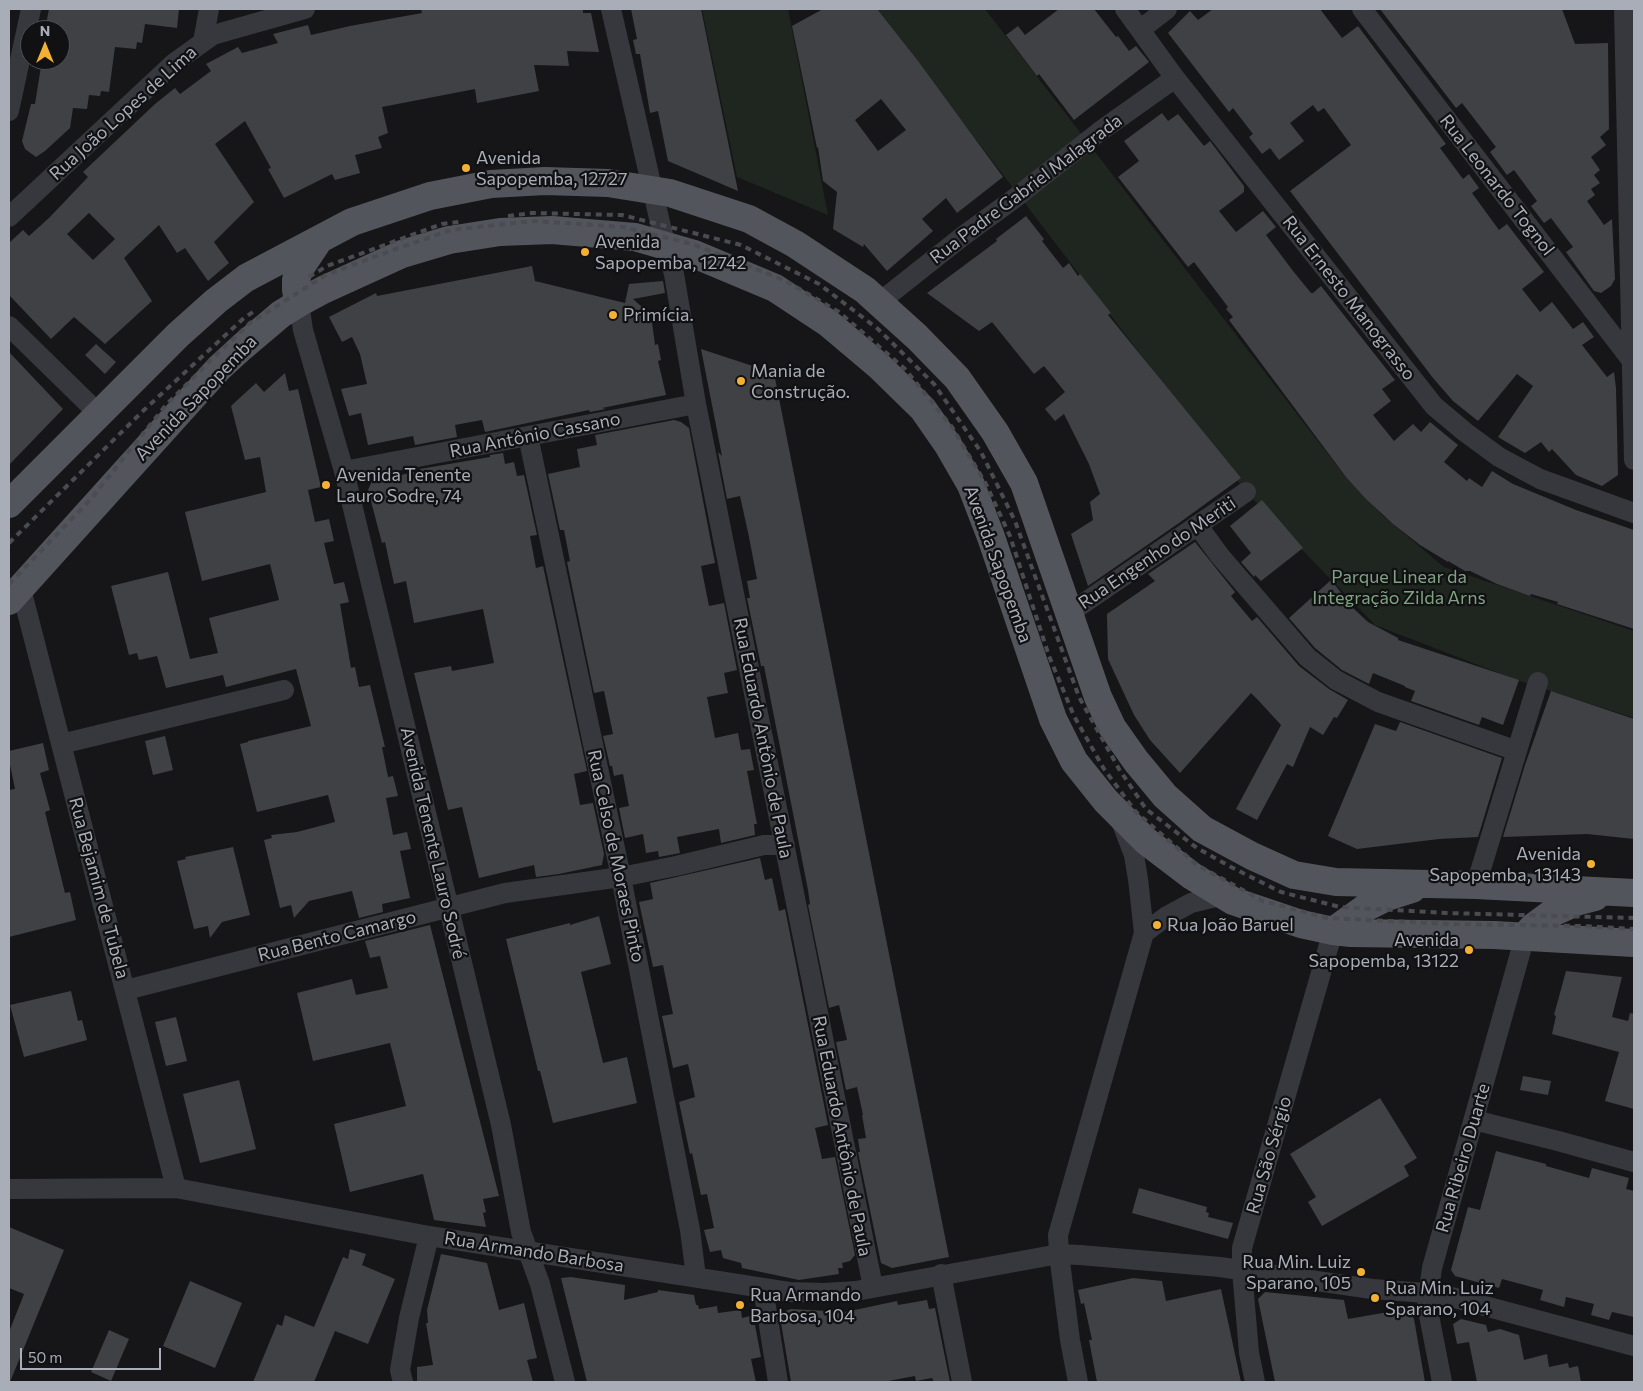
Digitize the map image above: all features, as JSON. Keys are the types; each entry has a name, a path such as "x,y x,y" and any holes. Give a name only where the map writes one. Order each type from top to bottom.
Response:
{"main road":[{"path":"9,504 178,335 216,301 246,278 352,222 430,196 490,184 545,181 608,183 670,193 748,219 795,244 865,290 917,337 957,378 995,432 1024,483 1068,614 1098,697 1112,727 1136,761 1165,796 1202,829 1252,856 1294,875 1322,880 1336,882 1476,885 1634,894"},
{"name":"Avenida Sapopemba","path":"15,595 219,368 275,319 299,303 402,254 457,239 500,232 552,230 635,237 694,254 775,288 828,323 879,366 922,409 948,445 970,485 991,537 1053,719 1074,760 1117,812 1146,841 1192,876 1233,901 1301,924 1333,931 1351,933 1525,936 1634,943"},
{"path":"299,303 296,280 299,270 320,239"},
{"path":"1322,880 1333,905 1333,931"},
{"path":"1333,931 1353,915 1387,897 1411,889 1436,885"},
{"path":"1525,936 1552,913 1576,902 1602,896 1634,894"}],"street":[{"path":"9,111 31,9"},
{"path":"203,42 210,9"},
{"name":"Rua João Lopes de Lima","path":"9,217 174,63 203,42 213,36 305,9"},
{"name":"Rua Eduardo Antônio de Paula","path":"611,9 674,274 696,404 873,1287"},
{"name":"Rua Ernesto Manograsso","path":"1125,9 1175,78 1434,406 1499,457 1540,479 1634,513"},
{"path":"1141,29 1167,9"},
{"name":"Rua Leonardo Tognol","path":"1362,9 1632,361"},
{"path":"1624,9 1634,460"},
{"name":"Rua Padre Gabriel Malagrada","path":"879,303 1098,132 1175,78"},
{"name":"Avenida Tenente Lauro Sodré","path":"299,303 303,330 344,471 501,1125 521,1232 540,1284 565,1382"},
{"path":"9,326 99,414"},
{"name":"Rua Antônio Cassano","path":"344,471 696,404"},
{"name":"Rua Celso de Moraes Pinto","path":"528,436 620,877 690,1230 696,1277"},
{"name":"Rua Engenho do Meriti","path":"1068,614 1246,492"},
{"path":"1198,526 1220,556 1307,657 1336,680 1378,702 1517,752"},
{"name":"Rua Bejamim de Tubela","path":"15,595 61,744 176,1188"},
{"path":"1476,885 1538,682"},
{"path":"61,744 284,690"},
{"path":"1078,1382 1058,1254 1058,1235 1144,933 1134,855 1117,812"},
{"name":"Rua Bento Camargo","path":"126,990 505,893 620,877 764,845 785,845"},
{"path":"1144,933 1167,916 1191,903 1224,895"},
{"name":"Rua São Sérgio","path":"1255,1382 1249,1353 1242,1248 1333,931"},
{"name":"Rua Ribeiro Duarte","path":"1442,1382 1427,1304 1432,1268 1525,936"},
{"path":"1474,1120 1634,1162"},
{"name":"Rua Armando Barbosa","path":"9,1190 176,1188 429,1236 789,1292 825,1293 856,1291 1058,1254 1220,1267 1372,1289 1440,1294 1634,1346"},
{"path":"397,1378 417,1281 429,1236"},
{"path":"942,1274 962,1382"},
{"path":"763,1288 778,1382"}],"green space":[{"path":"702,9 788,9 828,215 737,177"},
{"name":"Parque Linear da Integração Zilda Arns","path":"876,9 985,9 1341,471 1381,514 1444,567 1634,631 1634,718 1517,680 1375,625 1246,492"}],"building":[{"path":"49,9 179,9 177,28 145,24 142,43 137,42 136,49 115,47 109,92 101,91 100,96 89,95 87,109 73,108 70,128 36,157 25,149 22,141 31,104 35,104 40,70 70,70 70,20 47,20"},
{"path":"421,9 583,9 583,13 591,13 599,52 567,51 569,66 534,65 539,91 477,103 475,89 382,107 388,133 378,137 382,148 355,155 360,173 335,180 332,174 284,198 268,169 271,168 245,121 215,144 254,202 214,242 229,263 208,281 185,248 177,253 159,225 124,258 152,301 105,344 74,317 51,339 9,295 9,243 23,230 29,236 50,217 88,177 83,172 155,104 175,88 180,94 211,71 206,64 238,47 242,53 278,43 273,34 308,25 311,35 422,13","holes":["89,213 115,239 93,260 67,234"]},
{"path":"631,9 701,9 738,191 668,161 658,111 650,113 640,54 636,54 633,40 637,39"},
{"path":"823,9 877,9 918,61 1003,177 957,213 946,198 922,219 933,231 887,271 864,244 863,247 833,229 837,192 823,181 818,147 792,26","holes":["881,99 906,130 878,151 855,120"]},
{"path":"1059,9 1094,9 1129,51 1136,46 1149,62 1074,120 1006,35 1018,26 1025,35"},
{"path":"1213,9 1320,9 1342,38 1358,26 1446,144 1440,148 1463,179 1469,174 1479,188 1472,193 1499,230 1507,224 1544,272 1522,289 1540,312 1552,302 1573,329 1583,322 1594,337 1582,345 1607,377 1614,372 1618,475 1602,486 1576,475 1552,449 1549,452 1541,442 1525,453 1498,437 1533,386 1517,374 1478,421 1453,401 1433,378 1290,191 1351,145 1324,108 1318,112 1313,105 1290,123 1304,141 1279,160 1270,148 1262,154 1249,137 1253,134 1233,108 1229,112 1168,33 1190,11 1198,20"},
{"path":"1380,9 1562,9 1575,44 1608,43 1609,129 1600,137 1606,145 1591,157 1600,170 1594,175 1600,183 1591,189 1595,195 1587,201 1604,225 1612,219 1615,279 1611,286 1601,293 1594,291 1566,252 1573,247 1551,218 1544,223 1531,206 1537,201 1514,170 1507,175 1490,152 1496,147 1462,103 1456,108"},
{"path":"1162,113 1168,121 1178,114 1204,146 1210,141 1244,186 1244,192 1219,211 1236,232 1263,211 1276,227 1266,235 1293,271 1311,293 1321,286 1395,380 1382,389 1391,401 1373,415 1394,441 1413,424 1421,432 1430,422 1458,445 1444,462 1467,481 1469,478 1482,487 1492,471 1513,484 1576,510 1634,530 1634,629 1557,604 1558,602 1531,594 1530,596 1497,584 1470,571 1465,571 1420,545 1393,524 1366,499 1346,477 1229,320 1233,317 1226,309 1228,307 1194,262 1188,267 1118,177 1139,161 1124,141"},
{"path":"1026,216 1063,268 1069,263 1078,276 1080,274 1111,313 1108,315 1241,478 1088,586 1071,534 1093,520 1090,502 1100,494 1089,464 1064,414 1055,421 1045,409 1065,392 1044,366 1034,374 992,322 979,331 927,293 997,241 996,239"},
{"path":"532,266 535,281 625,303 629,284 663,281 665,293 633,299 651,315 655,345 658,344 661,360 658,361 666,395 602,408 606,409 590,412 589,410 485,432 482,420 455,425 457,437 415,445 413,436 368,445 361,413 349,416 341,389 367,384 360,354 352,337 342,342 329,317 376,293 377,296"},
{"path":"96,344 116,362 105,374 85,355"},
{"path":"701,349 765,370 773,368 949,1257 892,1268 881,1263 858,1152 860,1152 858,1139 866,1138 863,1115 857,1087 846,1090 836,1042 847,1040 839,1005 829,1008 764,666 761,666 747,598 750,598 747,581 757,579 749,537 740,496 727,499 718,452 722,456"},
{"path":"9,352 63,409 9,465"},
{"path":"285,373 289,391 298,389 321,487 308,490 315,522 329,519 334,541 324,543 334,584 344,582 349,602 340,604 351,668 355,667 359,687 370,685 385,747 382,747 388,777 393,776 398,796 386,798 393,835 407,832 411,849 400,851 410,898 382,904 383,912 359,918 352,891 309,901 294,918 291,905 280,908 264,840 272,838 271,835 297,832 335,822 328,795 257,812 240,744 311,726 296,669 226,687 223,675 166,688 157,656 139,660 137,653 129,655 111,586 168,572 190,659 218,653 209,618 279,600 270,564 202,581 185,512 266,492 260,457 245,460 231,406 256,383 264,392"},
{"path":"674,420 681,422 689,428 715,563 701,566 709,606 724,603 737,670 724,673 728,693 707,697 715,738 738,733 741,750 750,749 754,770 747,771 757,824 754,824 755,835 721,843 719,829 677,837 680,853 659,857 658,851 646,853 643,834 625,838 619,808 629,806 623,774 614,776 612,766 610,766 603,736 613,734 604,691 594,693 567,562 570,561 564,530 560,530 548,474 580,467 577,449 597,445 595,435"},
{"path":"503,453 505,464 514,462 517,476 524,475 537,535 530,536 536,568 543,566 587,771 574,774 580,805 593,803 604,854 602,865 559,874 536,877 534,865 479,878 462,807 448,810 414,673 451,666 452,671 494,663 483,609 414,623 406,581 394,584 385,542 382,543 368,490 372,481 420,471 420,469"},
{"path":"1262,500 1303,548 1261,581 1255,575 1254,577 1241,562 1251,553 1230,526"},
{"path":"1195,542 1235,592 1231,596 1252,621 1257,617 1299,666 1329,689 1348,700 1337,718 1334,717 1323,735 1310,727 1293,767 1287,764 1257,820 1236,809 1281,725 1258,700 1251,693 1180,773 1150,740 1134,715 1108,659 1107,614 1155,581 1148,574"},
{"path":"1331,580 1354,609 1368,622 1398,638 1398,640 1519,680 1503,725 1482,717 1479,725 1411,701 1415,691 1373,673 1369,684 1342,670 1315,648 1289,618"},
{"path":"1551,691 1634,719 1634,839 1587,834 1503,837 1525,765"},
{"path":"1400,722 1502,758 1478,837 1439,839 1357,849 1328,836 1375,724 1396,731"},
{"path":"165,736 173,770 153,775 145,741"},
{"path":"43,743 49,770 40,773 50,810 45,812 65,893 70,892 76,920 9,937 9,790 15,789 9,751"},
{"path":"233,847 250,915 222,922 210,938 208,926 194,929 177,861 186,859 185,857"},
{"path":"760,858 765,880 772,878 779,911 785,909 828,1125 815,1128 822,1159 835,1157 855,1255 850,1261 842,1263 843,1268 838,1268 839,1274 799,1280 742,1268 741,1263 723,1258 721,1250 710,1252 704,1230 714,1228 707,1194 701,1195 679,1102 695,1097 688,1064 673,1068 662,1016 673,1014 663,965 653,967 639,902 653,899 650,883"},
{"path":"599,916 611,964 581,972 603,1063 627,1057 637,1103 553,1123 540,1071 538,1071 506,939 570,923 570,925"},
{"path":"430,925 499,1196 483,1199 486,1212 483,1213 486,1227 434,1220 423,1174 350,1192 334,1124 406,1106 390,1043 313,1061 297,993 352,979 356,995 388,988 380,956 370,958 365,941"},
{"path":"1566,971 1622,977 1612,1017 1628,1021 1630,1013 1634,1014 1634,1109 1605,1101 1619,1052 1552,1034 1556,1016 1554,1015"},
{"path":"71,991 78,1021 82,1020 87,1040 24,1057 10,1005"},
{"path":"176,1017 187,1061 166,1066 155,1022"},
{"path":"1523,1076 1551,1081 1548,1095 1520,1090"},
{"path":"239,1080 256,1149 200,1163 183,1094"},
{"path":"1380,1098 1417,1158 1404,1166 1409,1176 1322,1226 1308,1202 1316,1197 1290,1154"},
{"path":"1496,1151 1589,1178 1592,1168 1629,1178 1626,1189 1634,1191 1634,1317 1612,1312 1609,1320 1591,1315 1594,1304 1566,1297 1564,1307 1540,1300 1543,1290 1502,1279 1499,1288 1455,1276 1451,1270 1468,1207 1480,1210"},
{"path":"1139,1188 1207,1207 1208,1217 1233,1223 1228,1239 1132,1213"},
{"path":"9,1227 64,1250 10,1382 9,1332 24,1294 9,1288"},
{"path":"350,1249 366,1254 362,1265 395,1279 368,1344 335,1331 314,1382 253,1382 277,1324 282,1326 285,1315 314,1327 343,1257 348,1259"},
{"path":"441,1254 487,1263 499,1310 524,1303 537,1358 527,1360 533,1382 417,1382 417,1367 433,1365 426,1323 428,1323 427,1310"},
{"path":"571,1277 625,1285 624,1300 658,1292 658,1290 694,1295 699,1309 717,1306 718,1313 741,1310 742,1318 750,1316 751,1325 755,1325 761,1357 751,1359 756,1382 587,1382 561,1278"},
{"path":"1133,1278 1162,1281 1166,1301 1221,1289 1241,1382 1097,1382 1089,1340 1092,1340 1084,1303 1081,1304 1078,1290"},
{"path":"190,1281 242,1303 215,1368 163,1346"},
{"path":"1265,1292 1344,1300 1348,1319 1394,1311 1393,1302 1407,1309 1414,1319 1425,1382 1275,1382 1258,1299"},
{"path":"927,1300 929,1309 935,1308 950,1382 934,1382 932,1378 916,1381 915,1376 883,1382 791,1382 780,1317 785,1311 791,1309 845,1312 897,1301 898,1305"},
{"path":"1461,1319 1486,1325 1488,1332 1500,1329 1519,1335 1524,1360 1547,1354 1549,1367 1568,1363 1569,1368 1578,1366 1581,1382 1477,1382 1469,1342 1457,1344 1453,1324"},
{"path":"109,1330 129,1339 111,1381 91,1372"}],"railway":[{"path":"508,216 532,213 622,215 741,245 819,284 878,329 934,384 981,452 1015,521 1079,697 1119,769 1146,809 1197,848 1281,892 1340,907 1447,913 1634,918"},
{"path":"9,584 91,499 166,405 210,361 250,323 326,275 451,230 533,221 623,227 692,244 784,280 839,312 905,369 952,427 986,484 1010,536 1049,656 1074,716 1104,769 1136,812 1197,865 1263,901 1327,918 1450,924 1583,926 1634,929"},
{"path":"309,277 327,266 442,224 459,222"},
{"path":"9,543 144,410 244,318 256,310"}],"place":[{"name":"Avenida Sapopemba, 12727","path":"466,168"},
{"name":"Avenida Sapopemba, 12742","path":"585,252"},
{"name":"Primícia.","path":"613,315"},
{"name":"Mania de Construção.","path":"741,381"},
{"name":"Avenida Tenente Lauro Sodre, 74","path":"326,485"},
{"name":"Avenida Sapopemba, 13143","path":"1591,864"},
{"name":"Rua João Baruel","path":"1157,925"},
{"name":"Avenida Sapopemba, 13122","path":"1469,950"},
{"name":"Rua Min. Luiz Sparano, 105","path":"1361,1272"},
{"name":"Rua Min. Luiz Sparano, 104","path":"1375,1298"},
{"name":"Rua Armando Barbosa, 104","path":"740,1305"}]}
